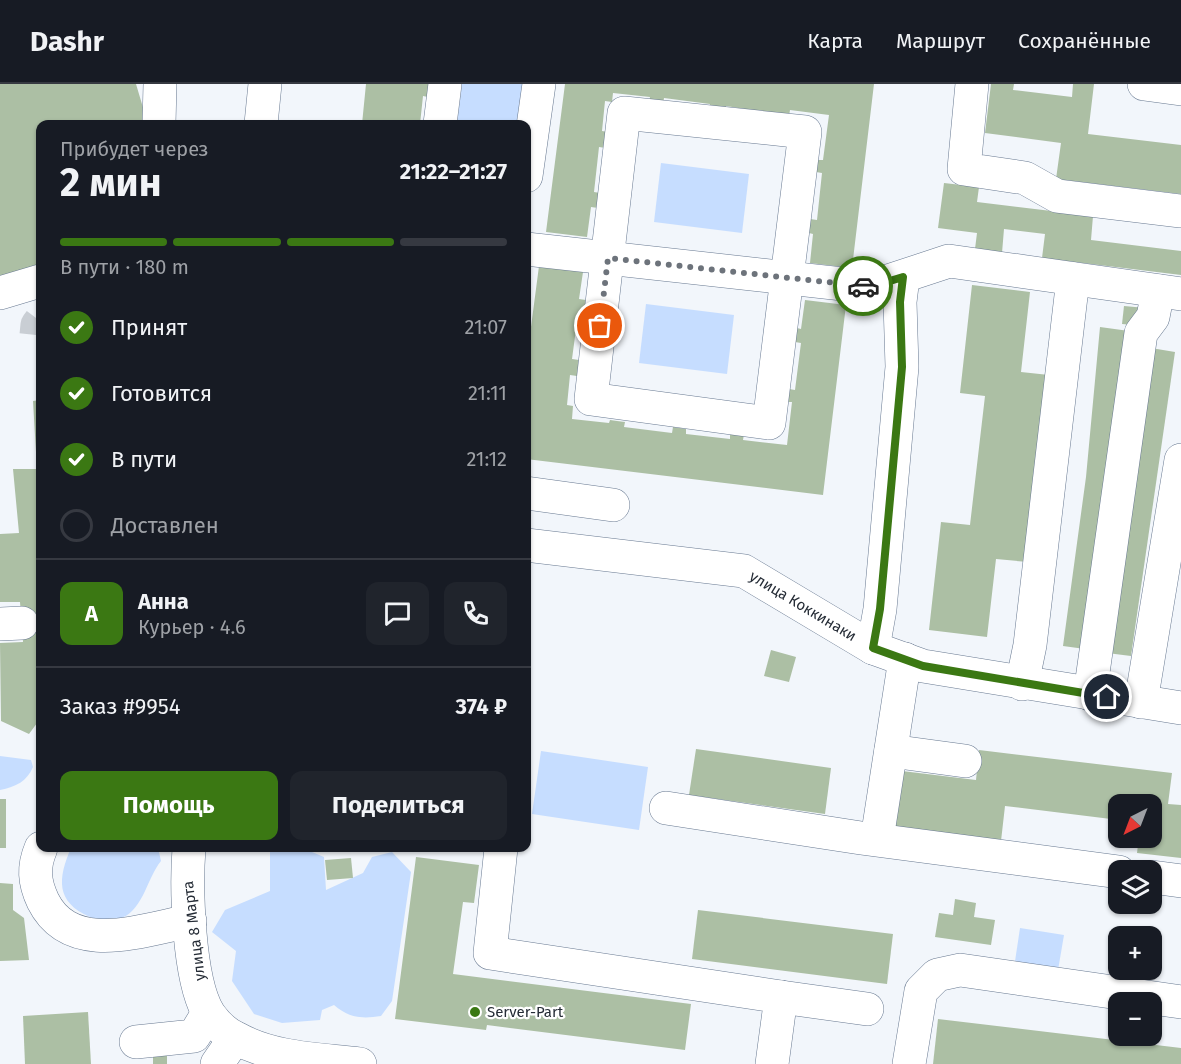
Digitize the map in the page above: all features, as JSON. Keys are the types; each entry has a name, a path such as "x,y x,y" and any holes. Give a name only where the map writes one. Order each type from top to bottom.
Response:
{"street":[{"path":"159,120 160,84"},
{"path":"261,120 265,84"},
{"path":"440,120 445,84"},
{"path":"531,141 539,84"},
{"path":"972,84 964,169 1025,178 1057,196 1181,211"},
{"path":"1144,84 1181,89"},
{"path":"624,113 804,132 787,278 769,423 591,399 624,113"},
{"path":"531,250 870,287 949,261 1169,292 1141,333 1090,694"},
{"path":"873,648 880,609 902,367 900,302 903,277"},
{"path":"1022,684 1030,645 1073,279"},
{"path":"0,293 36,282"},
{"path":"1141,702 1181,460"},
{"path":"531,494 613,505"},
{"name":"улица Коккинаки","path":"531,546 744,571 873,648 923,666 1022,684 1181,708"},
{"path":"877,839 905,659"},
{"path":"891,751 965,761"},
{"path":"666,808 1108,870"},
{"path":"39,852 35,884 48,910 58,923 73,931 88,936 113,935 190,921"},
{"name":"улица 8 Марта","path":"189,852 187,877 194,961 208,1012 220,1027 226,1051"},
{"path":"501,852 490,953 867,1009"},
{"path":"1162,878 1181,881"},
{"path":"909,1064 921,991 937,975 960,970 1181,1002"},
{"path":"772,1064 781,997"},
{"path":"136,1042 194,1036 208,1012"},
{"path":"226,1051 279,1059 360,1064"}],"shaded area":[{"path":"462,84 526,84 522,120 458,120"},
{"path":"661,163 749,174 742,233 654,222"},
{"path":"646,304 734,315 727,374 639,363"},
{"path":"541,751 648,767 639,830 532,814"},
{"path":"0,756 31,760 33,767 20,783 0,790"},
{"path":"70,852 159,852 161,861 135,907 122,918 110,921 90,917 70,904 62,888"},
{"path":"270,852 312,852 324,857 326,890 363,873 372,857 392,852 411,872 392,1001 381,1016 356,1017 334,1005 322,1010 320,1020 282,1023 254,1014 232,981 236,951 212,932 225,910 270,891"},
{"path":"1020,928 1064,935 1057,976 1014,968"}],"building":[{"path":"0,84 136,84 147,120 36,120 36,270 0,282"},
{"path":"366,84 435,84 433,98 423,96 420,120 362,120"},
{"path":"565,84 874,84 852,268 810,263 813,234 809,233 810,219 817,220 822,173 816,172 818,160 823,160 829,115 790,110 789,116 726,106 726,110 709,108 710,104 664,98 663,105 649,103 650,97 613,93 612,102 605,101 602,131 608,132 606,148 599,147 594,192 600,193 598,208 591,207 587,237 546,232"},
{"path":"991,84 1014,84 1013,90 1072,97 1073,84 1094,84 1088,134 1181,145 1181,194 1056,179 1061,143 985,133"},
{"path":"944,183 979,187 977,202 1093,216 1091,240 1181,251 1181,275 1042,258 1045,234 1004,229 1002,253 975,249 977,233 938,228"},
{"path":"539,266 583,272 579,299 586,300 584,315 578,314 572,359 579,360 577,376 570,375 567,405 573,406 572,419 609,423 610,420 625,422 624,427 672,433 673,427 686,429 686,434 730,439 730,432 744,434 743,440 787,445 792,402 787,402 789,389 795,390 801,343 795,342 797,328 801,329 805,300 846,305 823,495 531,460 531,327"},
{"path":"972,285 1030,292 1021,372 1049,375 1028,562 996,559 987,637 929,630 941,522 970,525 985,396 960,393"},
{"path":"1124,306 1146,308 1144,326 1122,324"},
{"path":"1100,327 1129,331 1085,649 1063,646 1086,477"},
{"path":"1151,348 1175,352 1131,656 1107,653"},
{"path":"33,401 36,401 36,452"},
{"path":"13,469 36,469 36,724 29,734 1,721 0,643 23,642 20,602 0,602 0,534 19,533"},
{"path":"771,650 796,657 789,682 764,676"},
{"path":"696,749 831,768 825,814 689,795"},
{"path":"979,750 1172,773 1168,804 1181,805 1181,858 1137,853 1138,848 1162,848 1162,794 1108,794 1108,819 1005,806 1001,841 895,828 902,771 976,780"},
{"path":"0,799 6,799 6,848 0,848"},
{"path":"416,857 479,865 474,903 463,902 453,974 691,1004 685,1050 487,1025 486,1030 395,1019"},
{"path":"351,858 353,878 327,880 325,860"},
{"path":"0,883 13,884 13,910 24,918 29,960 0,961"},
{"path":"955,899 976,903 974,917 995,920 991,945 935,937 939,913 953,915"},
{"path":"698,910 893,934 887,984 692,959"},
{"path":"88,1012 91,1064 25,1064 23,1016"},
{"path":"938,1019 1108,1039 1108,1046 1181,1048 1181,1064 933,1064"},
{"path":"153,1051 167,1051 167,1064 153,1064"}],"way so far":[{"path":"600,326 608,258 863,286"}],"place":[{"name":"Server-Part","path":"475,1012"}],"route":[{"path":"863,286 870,287 903,277 900,302 902,367 880,609 873,648 923,666 1107,697"}]}
